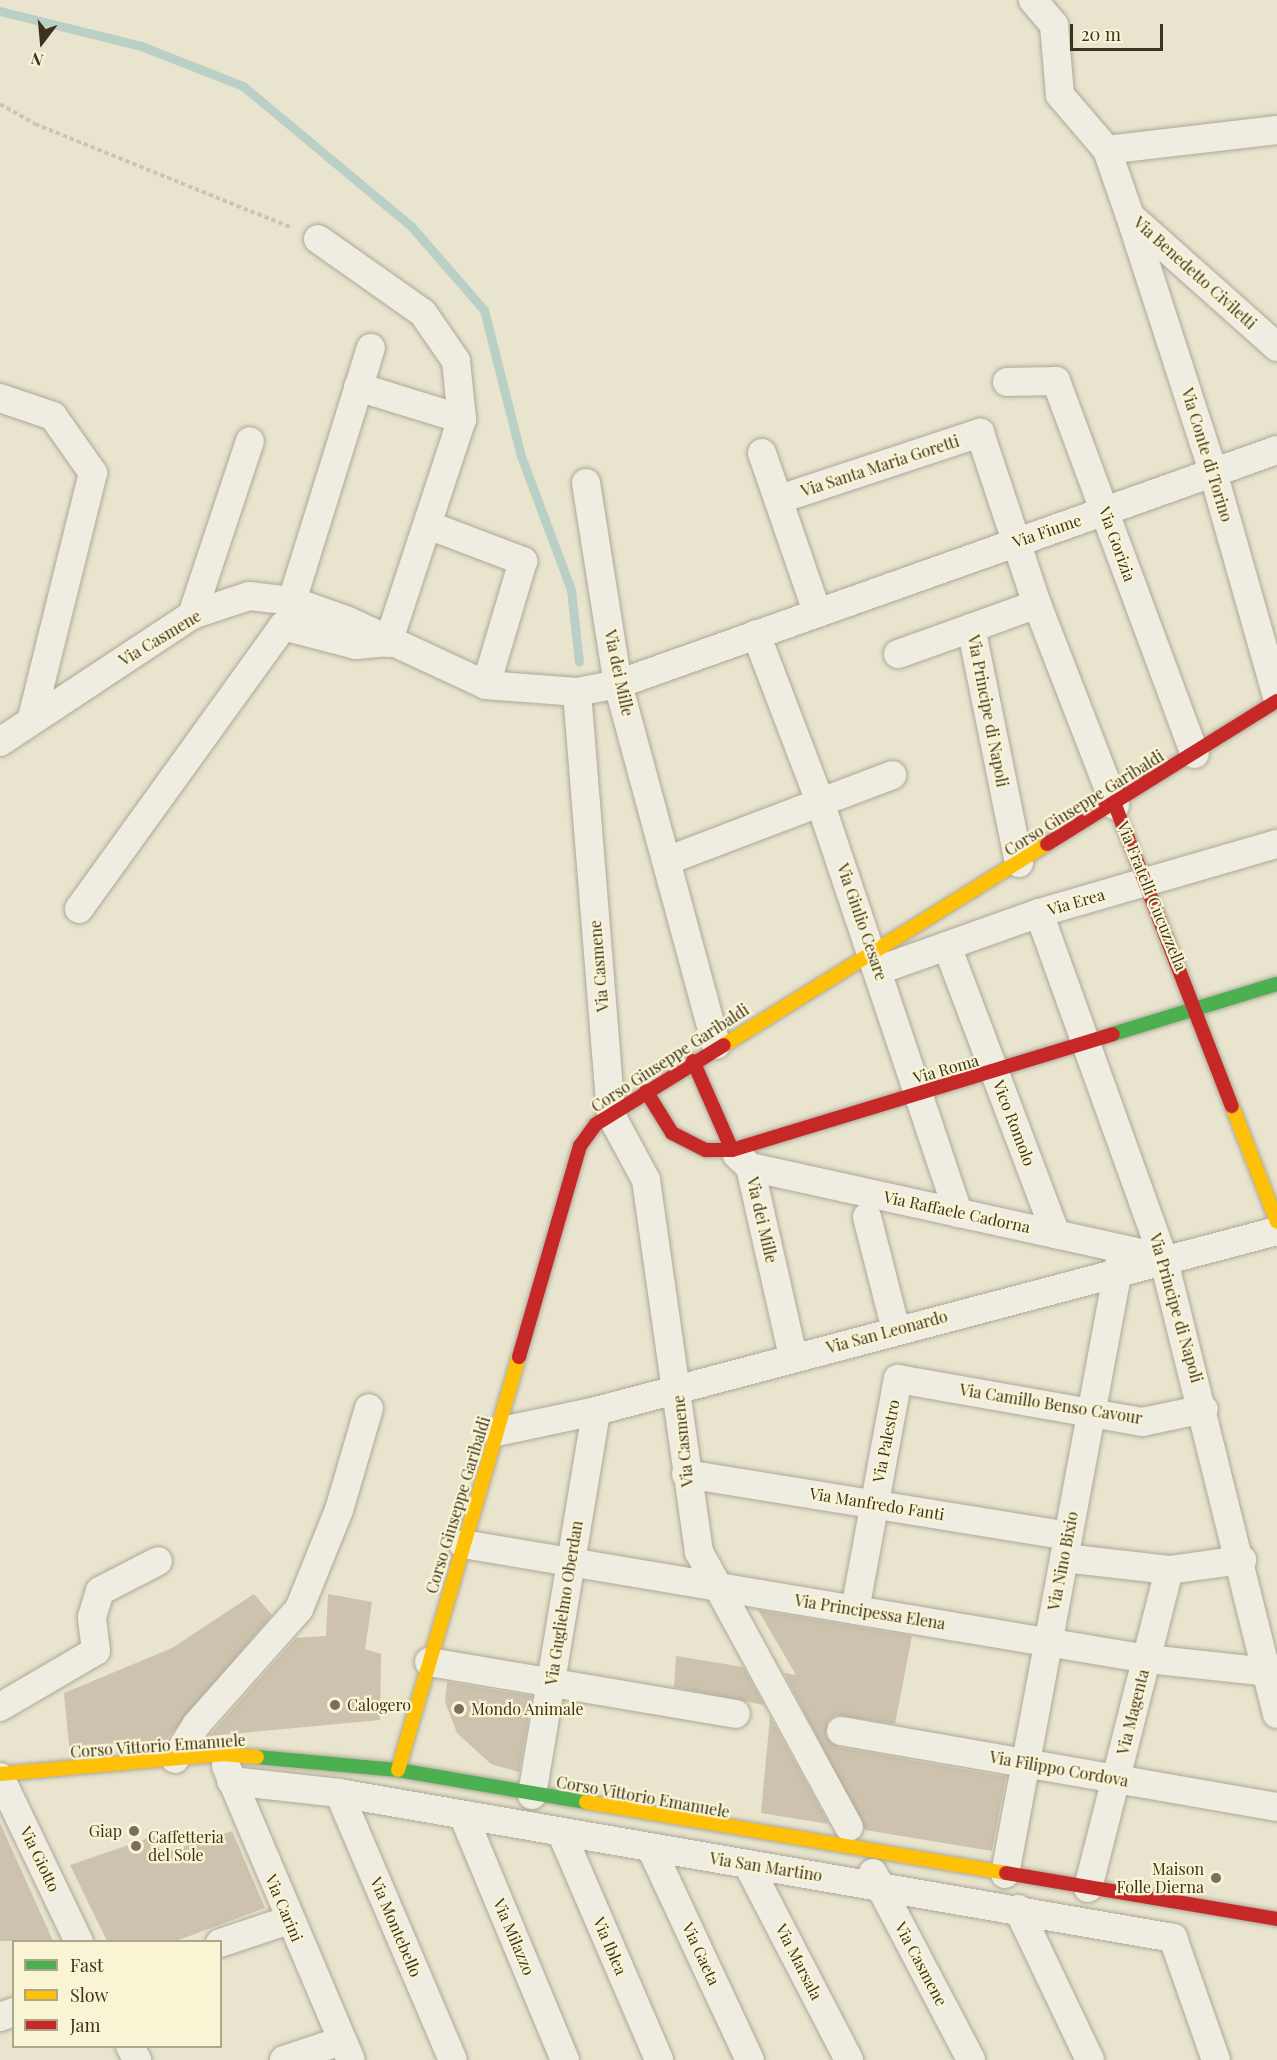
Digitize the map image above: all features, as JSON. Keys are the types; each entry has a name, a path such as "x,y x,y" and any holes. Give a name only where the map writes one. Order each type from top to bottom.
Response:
{"main road":[{"name":"Corso Giuseppe Garibaldi","path":"398,1770 580,1146 596,1124 705,1053 875,961 1019,863 1115,805 1277,701"},
{"name":"Via Fratelli Cucuzzella","path":"1115,805 1197,1009 1277,1222"},
{"name":"Via Roma","path":"646,1091 672,1133 706,1150 741,1159 921,1093 1277,984"},
{"name":"Via dei Mille","path":"705,1053 741,1159"},
{"name":"Corso Vittorio Emanuele","path":"0,1776 222,1755 398,1770 532,1795 1277,1919"}],"street":[{"path":"1033,0 1054,25 1060,96 1107,150 1277,130"},
{"name":"Via Benedetto Civiletti","path":"1107,150 1130,216 1277,347"},
{"name":"Via Conte di Torino","path":"1130,216 1213,472 1277,696"},
{"path":"318,239 423,313 456,361 462,418 388,643"},
{"path":"292,601 371,348"},
{"name":"Via Gorizia","path":"1007,382 1056,381 1195,754"},
{"path":"358,387 462,418"},
{"path":"0,398 53,416 93,473 32,718"},
{"path":"388,643 462,418"},
{"name":"Via Santa Maria Goretti","path":"780,499 980,433"},
{"name":"Via Fratelli Cucuzzella","path":"980,433 1037,604 1115,805"},
{"path":"192,615 250,441"},
{"name":"Via Fiume","path":"577,692 618,684 1277,450"},
{"path":"762,453 780,499 817,612"},
{"name":"Via dei Mille","path":"586,483 618,684 666,861 705,1053"},
{"path":"428,525 523,561 486,685"},
{"name":"Via Casmene","path":"0,742 32,718 192,615 249,596 292,601 486,685 577,692 611,1115 646,1180 677,1386 686,1474 699,1552 849,1827"},
{"name":"Via Principe di Napoli","path":"1019,863 971,628 1037,604"},
{"path":"79,909 283,626 356,645 388,643"},
{"path":"898,654 971,628"},
{"name":"Via Giulio Cesare","path":"756,634 820,802 921,1093 958,1213"},
{"path":"666,861 892,775"},
{"name":"Via Erea","path":"875,961 947,946 1039,913 1277,844"},
{"name":"Via Principe di Napoli","path":"1039,913 1088,1042 1163,1257 1273,1675 1277,1714"},
{"name":"Vico Romolo","path":"947,946 1056,1234"},
{"name":"Via dei Mille","path":"741,1159 793,1356"},
{"name":"Via Raffaele Cadorna","path":"741,1159 958,1213 1056,1234 1120,1259"},
{"path":"867,1216 896,1330"},
{"name":"Via San Leonardo","path":"497,1432 596,1411 677,1386 896,1330 1120,1259 1163,1257 1277,1231"},
{"name":"Via Nino Bixio","path":"1005,1874 1120,1259"},
{"name":"Via Camillo Benso Cavour","path":"898,1378 1142,1422 1204,1409"},
{"name":"Via Palestro","path":"855,1610 898,1378"},
{"path":"174,1759 196,1725 299,1609 339,1510 369,1408"},
{"name":"Via Guglielmo Oberdan","path":"532,1795 596,1411"},
{"name":"Via Manfredo Fanti","path":"686,1474 874,1503 1169,1570 1242,1560"},
{"name":"Via Principessa Elena","path":"463,1544 1048,1640 1147,1659 1273,1675"},
{"path":"0,1707 96,1651 92,1617 100,1591 158,1561"},
{"name":"Via Magenta","path":"1088,1888 1169,1570"},
{"path":"429,1662 736,1714"},
{"name":"Via Filippo Cordova","path":"841,1731 1277,1807"},
{"name":"Via Carini","path":"222,1755 289,1920 346,2050"},
{"name":"Via Giotto","path":"0,1776 79,1940"},
{"name":"Via San Martino","path":"231,1781 339,1793 748,1865 875,1877 1018,1909 1173,1938 1216,2060"},
{"name":"Via Montebello","path":"339,1793 453,2060"},
{"name":"Via Milazzo","path":"463,1815 565,2060"},
{"name":"Via Iblea","path":"561,1832 659,2060"},
{"name":"Via Gaeta","path":"651,1848 750,2060"},
{"name":"Via Marsala","path":"748,1865 849,2060"},
{"name":"Via Casmene","path":"875,1877 971,2060"},
{"path":"1018,1909 1090,2060"},
{"path":"222,1942 289,1920"},
{"path":"284,2060 346,2050"}],"path":[{"path":"0,104 35,124 318,239"}],"building":[{"path":"254,1594 272,1615 166,1740 69,1746 64,1693 172,1648"},
{"path":"328,1594 372,1602 365,1649 381,1654 380,1720 209,1736 296,1638 326,1636"},
{"path":"758,1610 912,1636 895,1724 836,1715 828,1721 826,1737 838,1747 1006,1777 992,1851 865,1830 784,1673 796,1675"},
{"path":"676,1656 743,1667 764,1705 674,1687"},
{"path":"447,1682 532,1696 519,1772 491,1764 457,1733 445,1702"},
{"path":"770,1717 829,1824 761,1813"},
{"path":"0,1823 53,1940 0,1941"},
{"path":"232,1831 265,1908 179,1940 107,1940 70,1865 155,1836 161,1854"}],"waterway":[{"path":"0,11 141,46 243,86 411,226 484,310 521,456 571,590 579,662"}],"traffic: fast":[{"path":"1113,1034 1277,984"},
{"path":"257,1757 398,1770 586,1802"}],"traffic: slow":[{"path":"724,1045 1047,844"},
{"path":"1232,1106 1277,1222"},
{"path":"398,1770 519,1357"},
{"path":"0,1774 222,1754 257,1757"},
{"path":"586,1802 1006,1873"}],"traffic: jam":[{"path":"1047,844 1277,701"},
{"path":"1115,805 1232,1106"},
{"path":"646,1091 672,1133 706,1150 732,1150 1113,1034"},
{"path":"519,1357 580,1146 596,1124 724,1045"},
{"path":"693,1061 732,1150"},
{"path":"1006,1873 1277,1919"}],"place":[{"name":"Calogero","path":"335,1705"},
{"name":"Mondo Animale","path":"459,1709"},
{"name":"Giap","path":"134,1831"},
{"name":"Caffetteria del Sole","path":"136,1846"},
{"name":"Maison Folle Dierna","path":"1216,1878"}]}
